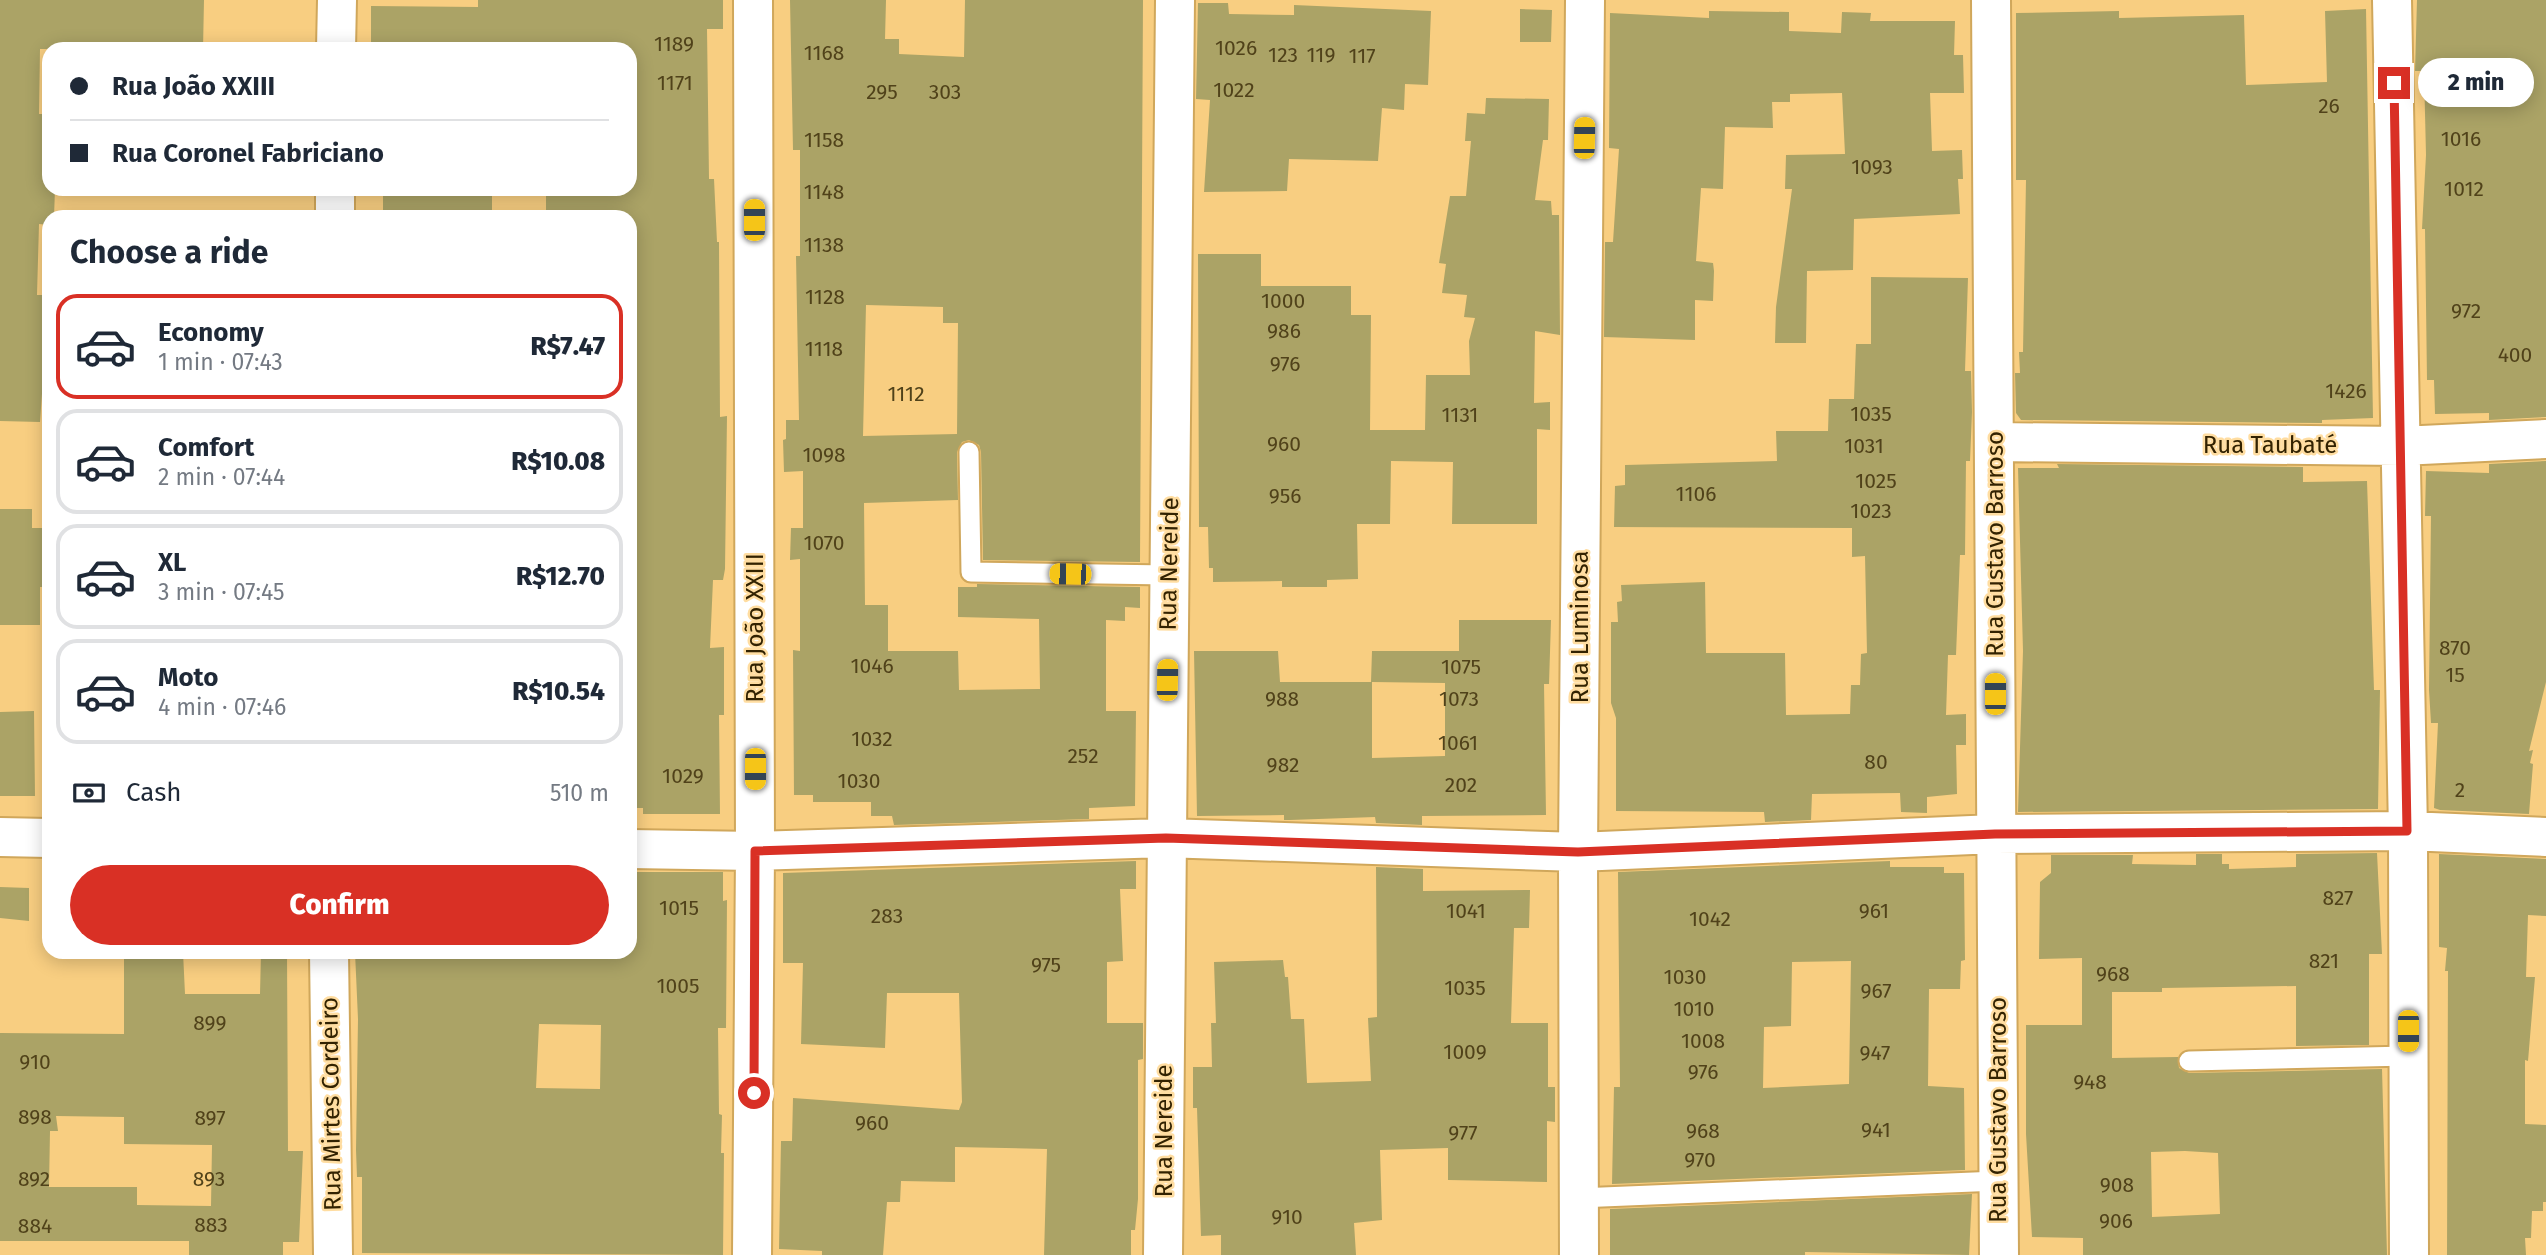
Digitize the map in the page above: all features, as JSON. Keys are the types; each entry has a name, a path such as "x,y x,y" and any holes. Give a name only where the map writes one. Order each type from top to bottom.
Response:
{"street":[{"path":"336,42 337,0"},
{"name":"Rua João XXIII","path":"752,1255 755,851 753,0"},
{"name":"Rua Nereide","path":"1163,1255 1175,0"},
{"name":"Rua Luminosa","path":"1579,1255 1578,852 1585,0"},
{"name":"Rua Gustavo Barroso","path":"1991,0 1999,1255"},
{"path":"2392,0 2407,831 2409,1255"},
{"name":"Rua Taubaté","path":"1995,442 2401,446 2546,439"},
{"path":"637,849 755,851 1166,838 1578,852 1995,834 2545,829"},
{"path":"0,837 42,838"},
{"name":"Rua Mirtes Cordeiro","path":"329,959 332,1255"}],"lane":[{"path":"969,452 971,572 1168,575"},
{"path":"2189,1061 2408,1056"},
{"path":"1578,1198 1998,1181"}],"building":[{"path":"0,0 204,0 203,42 42,42 39,114 42,114 42,196 55,196 54,210 42,210 42,224 39,224 37,295 42,295 40,422 0,421"},
{"path":"478,0 723,0 723,29 707,29 709,179 714,179 719,242 720,417 727,416 725,569 723,580 713,580 710,648 724,647 724,715 719,715 720,814 643,814 643,808 637,808 637,210 546,210 546,196 637,196 637,42 371,42 371,6 478,7"},
{"path":"790,0 886,0 885,39 899,39 899,54 964,57 965,0 1143,0 1140,562 983,560 981,452 979,445 969,440 962,442 957,452 958,500 864,503 865,605 888,605 888,651 958,651 959,690 1040,689 1039,619 958,617 958,587 977,587 977,584 1140,587 1140,608 1125,607 1125,621 1106,620 1106,711 1136,711 1135,806 1089,808 1089,819 894,825 892,816 871,816 871,802 813,802 813,795 794,795 793,650 800,651 800,559 790,560 791,528 803,528 803,471 784,472 783,440 786,439 786,420 799,420 796,256 800,256 800,150 793,150","holes":["866,305 943,307 943,323 958,323 957,434 863,436"]},
{"path":"2417,0 2546,0 2546,417 2489,420 2489,413 2435,414 2434,380 2427,380 2425,229 2422,229 2426,155 2424,71 2415,71"},
{"path":"1198,3 1228,3 1229,14 1294,15 1294,5 1431,11 1428,85 1405,84 1404,110 1382,108 1378,161 1289,159 1287,191 1204,192 1210,100 1196,99"},
{"path":"1520,9 1552,10 1551,42 1520,42"},
{"path":"2366,9 2373,418 2322,420 2322,423 2021,420 2016,413 2015,373 2020,373 2019,352 2023,352 2026,180 2016,180 2016,13 2119,11 2119,18 2244,15 2246,85 2327,82 2325,11"},
{"path":"1709,11 1789,12 1789,31 1841,33 1842,12 1871,13 1870,21 1955,21 1954,55 1963,55 1964,93 1930,93 1932,151 1962,150 1963,179 1958,179 1960,214 1854,219 1853,270 1807,271 1806,343 1775,343 1776,307 1792,189 1785,189 1786,155 1845,154 1842,93 1790,94 1790,102 1772,102 1773,128 1725,127 1723,189 1701,188 1696,261 1713,263 1713,301 1695,300 1695,340 1604,337 1605,242 1613,242 1619,149 1609,148 1610,13 1709,18"},
{"path":"1486,98 1549,99 1548,140 1543,140 1535,200 1551,201 1552,215 1559,215 1560,335 1535,331 1534,403 1550,402 1550,430 1537,429 1537,524 1452,524 1453,462 1391,461 1390,524 1357,524 1358,579 1327,580 1327,587 1282,587 1282,581 1213,582 1213,568 1209,568 1208,527 1199,527 1198,254 1261,254 1261,286 1351,286 1351,315 1371,315 1370,430 1425,430 1426,375 1470,375 1469,341 1475,318 1464,317 1467,295 1442,293 1446,264 1439,263 1450,196 1466,196 1471,141 1465,141 1467,113 1485,114"},
{"path":"383,196 492,196 492,210 383,210"},
{"path":"1871,277 1968,278 1965,371 1971,371 1970,461 1966,461 1965,555 1960,555 1956,655 1948,655 1946,715 1966,714 1966,745 1956,745 1957,794 1927,797 1927,813 1901,812 1900,793 1812,794 1811,820 1765,822 1764,812 1616,811 1616,718 1611,703 1611,622 1618,622 1617,602 1622,601 1621,585 1705,582 1706,653 1785,653 1786,715 1850,714 1851,685 1860,685 1861,654 1867,653 1865,556 1852,557 1852,528 1614,527 1615,486 1625,485 1625,465 1777,461 1776,431 1828,431 1829,399 1854,399 1856,344 1871,344"},
{"path":"2546,461 2546,682 2529,751 2533,750 2530,763 2533,764 2529,814 2440,810 2434,808 2438,723 2431,723 2429,690 2431,516 2425,516 2426,471 2489,473 2489,464"},
{"path":"2057,464 2303,467 2303,482 2367,481 2374,690 2380,690 2378,809 2018,812 2023,651 2018,468 2059,468"},
{"path":"0,509 32,509 32,528 42,528 40,625 0,625"},
{"path":"1459,620 1551,620 1549,684 1544,684 1546,815 1422,816 1422,825 1376,823 1375,817 1284,820 1284,815 1197,816 1194,651 1278,651 1280,682 1371,682 1372,651 1459,651","holes":["1372,682 1445,683 1445,756 1372,758"]},
{"path":"34,711 35,796 0,796 0,712"},
{"path":"2377,853 2382,954 2369,954 2369,1045 2296,1046 2296,986 2162,988 2162,992 2112,992 2112,1058 2178,1057 2179,1068 2189,1073 2382,1069 2387,1255 2083,1255 2083,1238 2032,1237 2026,1134 2026,1025 2082,1025 2082,958 2039,959 2040,882 2051,873 2051,855 2133,855 2132,864 2196,865 2196,854 2222,854 2222,864 2229,864 2229,869 2296,867 2296,854","holes":["2151,1152 2218,1153 2220,1214 2152,1217"]},
{"path":"2439,854 2546,859 2546,916 2528,915 2526,977 2535,977 2528,1061 2525,1060 2525,1124 2546,1125 2546,1202 2543,1202 2543,1211 2532,1211 2531,1238 2525,1238 2526,1255 2447,1255 2448,971 2445,971 2447,948 2439,947"},
{"path":"1136,861 1136,889 1120,889 1123,961 1107,962 1107,1023 1143,1023 1143,1059 1138,1060 1138,1199 1135,1230 1131,1230 1131,1255 1044,1255 1047,1149 955,1147 955,1182 901,1181 900,1202 887,1202 883,1255 822,1255 822,1251 779,1249 781,1141 792,1141 793,1098 959,1110 962,1102 959,993 887,993 885,1048 801,1044 803,963 783,963 783,873"},
{"path":"1890,861 1890,867 1944,867 1944,873 1964,873 1965,960 1961,961 1960,989 1929,989 1928,1086 1964,1088 1965,1170 1612,1184 1614,1087 1620,1087 1618,872","holes":["1851,961 1849,1084 1763,1088 1764,1027 1791,1026 1792,962"]},
{"path":"1376,867 1423,869 1423,891 1530,890 1529,928 1514,928 1511,1023 1548,1023 1548,1087 1555,1087 1555,1122 1547,1121 1547,1182 1448,1180 1448,1148 1380,1150 1382,1220 1354,1223 1356,1255 1221,1255 1221,1235 1201,1236 1197,1108 1193,1108 1193,1067 1212,1067 1211,1023 1216,1023 1214,962 1283,960 1285,977 1288,977 1291,1019 1304,1019 1307,1083 1371,1081 1368,1018 1377,1017"},
{"path":"637,872 723,872 723,901 727,900 726,1028 718,1028 719,1114 722,1115 721,1153 724,1153 723,1255 362,1253 362,1177 357,1177 356,1150 358,1019 355,959 637,959","holes":["539,1024 601,1025 600,1089 536,1088"]},
{"path":"0,887 29,888 29,921 0,918"},
{"path":"124,959 183,959 185,994 260,994 261,959 287,959 288,1151 303,1151 299,1242 283,1242 283,1255 189,1255 189,1241 0,1241 0,1033 124,1034","holes":["56,1116 124,1117 124,1144 212,1145 211,1206 137,1205 137,1187 49,1187 50,1131 58,1131"]},
{"path":"1972,1194 1969,1255 1805,1252 1805,1255 1610,1255 1610,1209"}],"route":[{"path":"754,1093 755,851 1166,838 1578,852 1995,834 2407,831 2394,83"}]}
